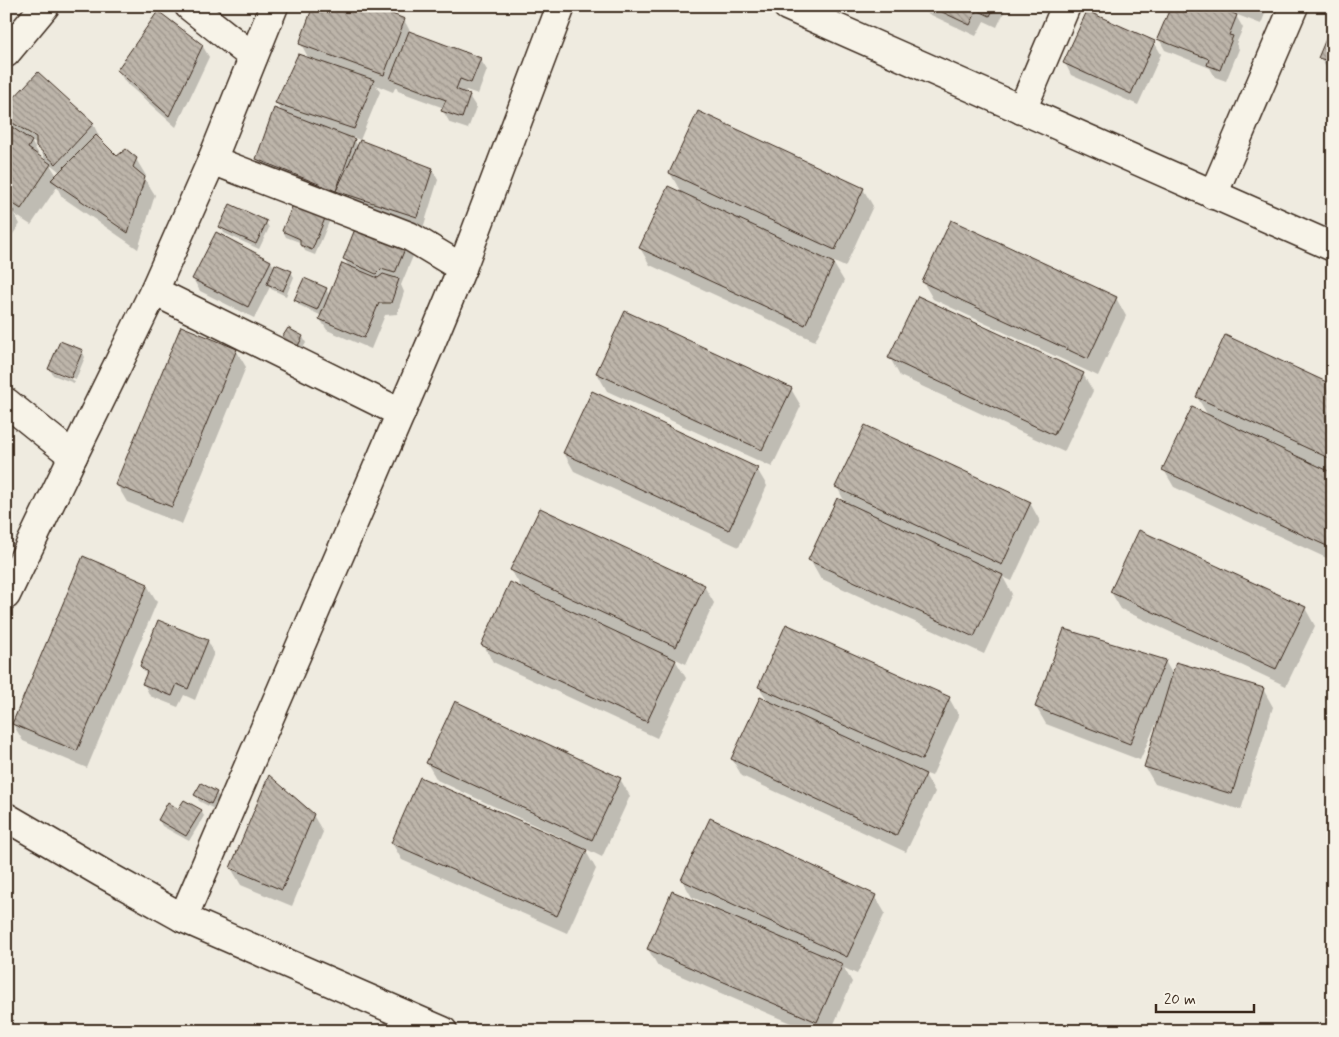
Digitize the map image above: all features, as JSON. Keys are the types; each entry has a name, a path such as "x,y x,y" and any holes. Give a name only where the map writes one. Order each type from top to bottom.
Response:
{"street":[{"path":"6,53 45,6"},
{"path":"188,6 253,57"},
{"path":"6,595 154,291 212,160 274,6"},
{"path":"183,918 462,268 561,6"},
{"path":"1022,110 1066,6"},
{"path":"1213,195 1294,6"},
{"path":"791,7 1333,247"},
{"path":"212,160 409,236 462,268"},
{"path":"154,291 401,413"},
{"path":"6,402 73,456"},
{"path":"6,817 183,918 443,1031"}],"building":[{"path":"313,6 371,6 405,19 384,75 299,44"},
{"path":"943,6 995,6 990,16 977,10 970,25 940,11"},
{"path":"1171,6 1215,6 1237,15 1229,35 1233,36 1220,70 1207,65 1209,59 1157,39"},
{"path":"158,11 203,45 169,116 117,70"},
{"path":"1087,11 1155,41 1131,94 1063,63"},
{"path":"1333,22 1333,62 1318,58"},
{"path":"409,31 481,58 471,83 460,79 456,89 470,95 462,118 441,111 446,100 390,79"},
{"path":"298,54 374,80 354,129 275,103"},
{"path":"38,72 94,123 56,164 36,146 36,137 6,119 6,100 10,102"},
{"path":"274,108 355,139 336,191 256,159"},
{"path":"698,111 864,188 835,250 669,173"},
{"path":"6,123 32,141 28,148 51,164 21,209 6,199"},
{"path":"96,135 117,156 126,149 137,158 133,167 145,177 128,233 51,180"},
{"path":"360,140 433,168 417,217 336,191"},
{"path":"668,186 834,263 805,325 639,248"},
{"path":"294,202 326,216 312,250 300,245 300,239 282,231"},
{"path":"230,204 267,221 256,244 219,227"},
{"path":"6,206 14,211 6,223"},
{"path":"951,220 1117,297 1088,359 922,282"},
{"path":"357,224 407,244 395,273 381,269 376,274 343,259"},
{"path":"216,232 271,261 248,307 192,279"},
{"path":"342,263 378,278 383,274 399,279 391,303 379,303 364,338 319,319"},
{"path":"275,264 292,271 283,291 267,284"},
{"path":"304,278 327,288 317,310 294,300"},
{"path":"918,296 1084,373 1054,435 888,358"},
{"path":"625,311 792,388 762,450 596,373"},
{"path":"181,326 237,349 172,507 115,485"},
{"path":"288,328 303,336 297,348 281,339"},
{"path":"1225,335 1333,385 1333,460 1196,397"},
{"path":"60,341 83,350 71,378 48,369"},
{"path":"592,391 758,468 729,530 563,453"},
{"path":"1192,407 1333,473 1333,538 1329,547 1162,470"},
{"path":"865,425 1031,502 1002,565 835,487"},
{"path":"837,498 1003,575 974,637 808,560"},
{"path":"540,508 705,585 676,647 510,570"},
{"path":"1139,530 1306,607 1276,669 1110,592"},
{"path":"83,556 148,584 77,751 12,724"},
{"path":"510,582 676,660 647,722 481,645"},
{"path":"158,620 208,640 188,689 177,684 172,696 142,684 147,672 140,666"},
{"path":"786,624 950,697 922,760 758,687"},
{"path":"1064,629 1166,660 1130,744 1035,707"},
{"path":"1176,662 1264,688 1232,794 1144,767"},
{"path":"760,697 926,774 896,836 731,759"},
{"path":"455,701 621,778 592,840 426,763"},
{"path":"269,775 314,814 282,890 230,868"},
{"path":"420,777 587,850 557,916 391,843"},
{"path":"201,783 217,792 211,804 194,795"},
{"path":"184,800 202,810 186,836 158,820 168,802 178,809"},
{"path":"710,818 876,895 847,957 681,880"},
{"path":"672,891 843,964 817,1022 647,949"}]}
